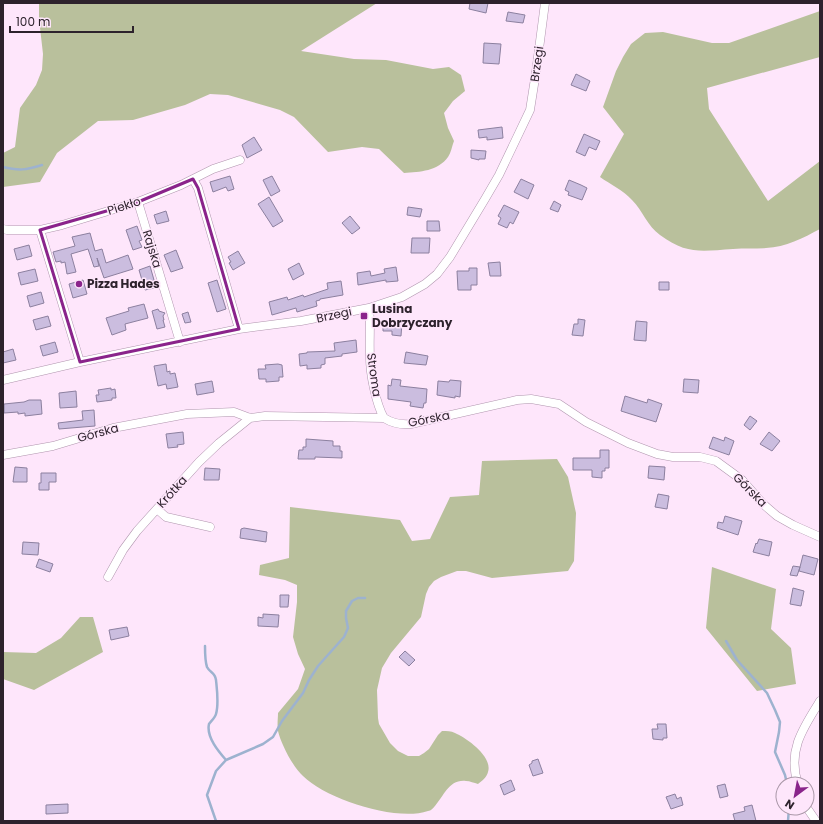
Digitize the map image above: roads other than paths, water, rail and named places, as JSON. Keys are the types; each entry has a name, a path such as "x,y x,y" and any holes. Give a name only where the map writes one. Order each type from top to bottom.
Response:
{"street":[{"name":"Brzegi","path":"3,380 80,362 240,330 301,322 368,308 402,297 425,284 437,274 450,257 485,199 499,174 530,110 545,3"},
{"name":"Piekło","path":"3,229 40,230 62,225 138,202 213,169 240,160"},
{"path":"192,179 198,188 240,330"},
{"name":"Rajska","path":"138,202 180,342"},
{"path":"40,230 80,362"},
{"name":"Stroma","path":"368,308 370,358 379,409 384,418"},
{"name":"Górska","path":"3,454 53,446 113,428 187,414 234,412 250,418 265,416 384,418 389,421 402,424 411,424 517,400 531,399 559,404 586,422 642,449 673,457 700,457 716,461 742,480 777,516 820,537"},
{"name":"Krótka","path":"108,577 123,550 157,509 199,462 219,443 250,418"},
{"path":"157,509 166,517 210,527"},
{"path":"796,776 794,760 799,736 820,701"}],"waterway":[{"path":"3,167 22,169 42,165"},
{"path":"216,821 207,795 216,771 226,760 263,744 273,737 282,721 303,693 318,666 344,637 348,628 346,611 352,601 358,598 365,598"},
{"path":"726,641 737,660 767,693 775,710 780,722 775,752 785,776"},
{"path":"205,646 206,665 214,674 218,697 216,714 209,724 209,734 214,744 226,760"},
{"path":"788,816 788,821"}],"place":[{"name":"Pizza Hades","path":"79,284"},
{"name":"Lusina Dobrzyczany","path":"364,316"}]}
